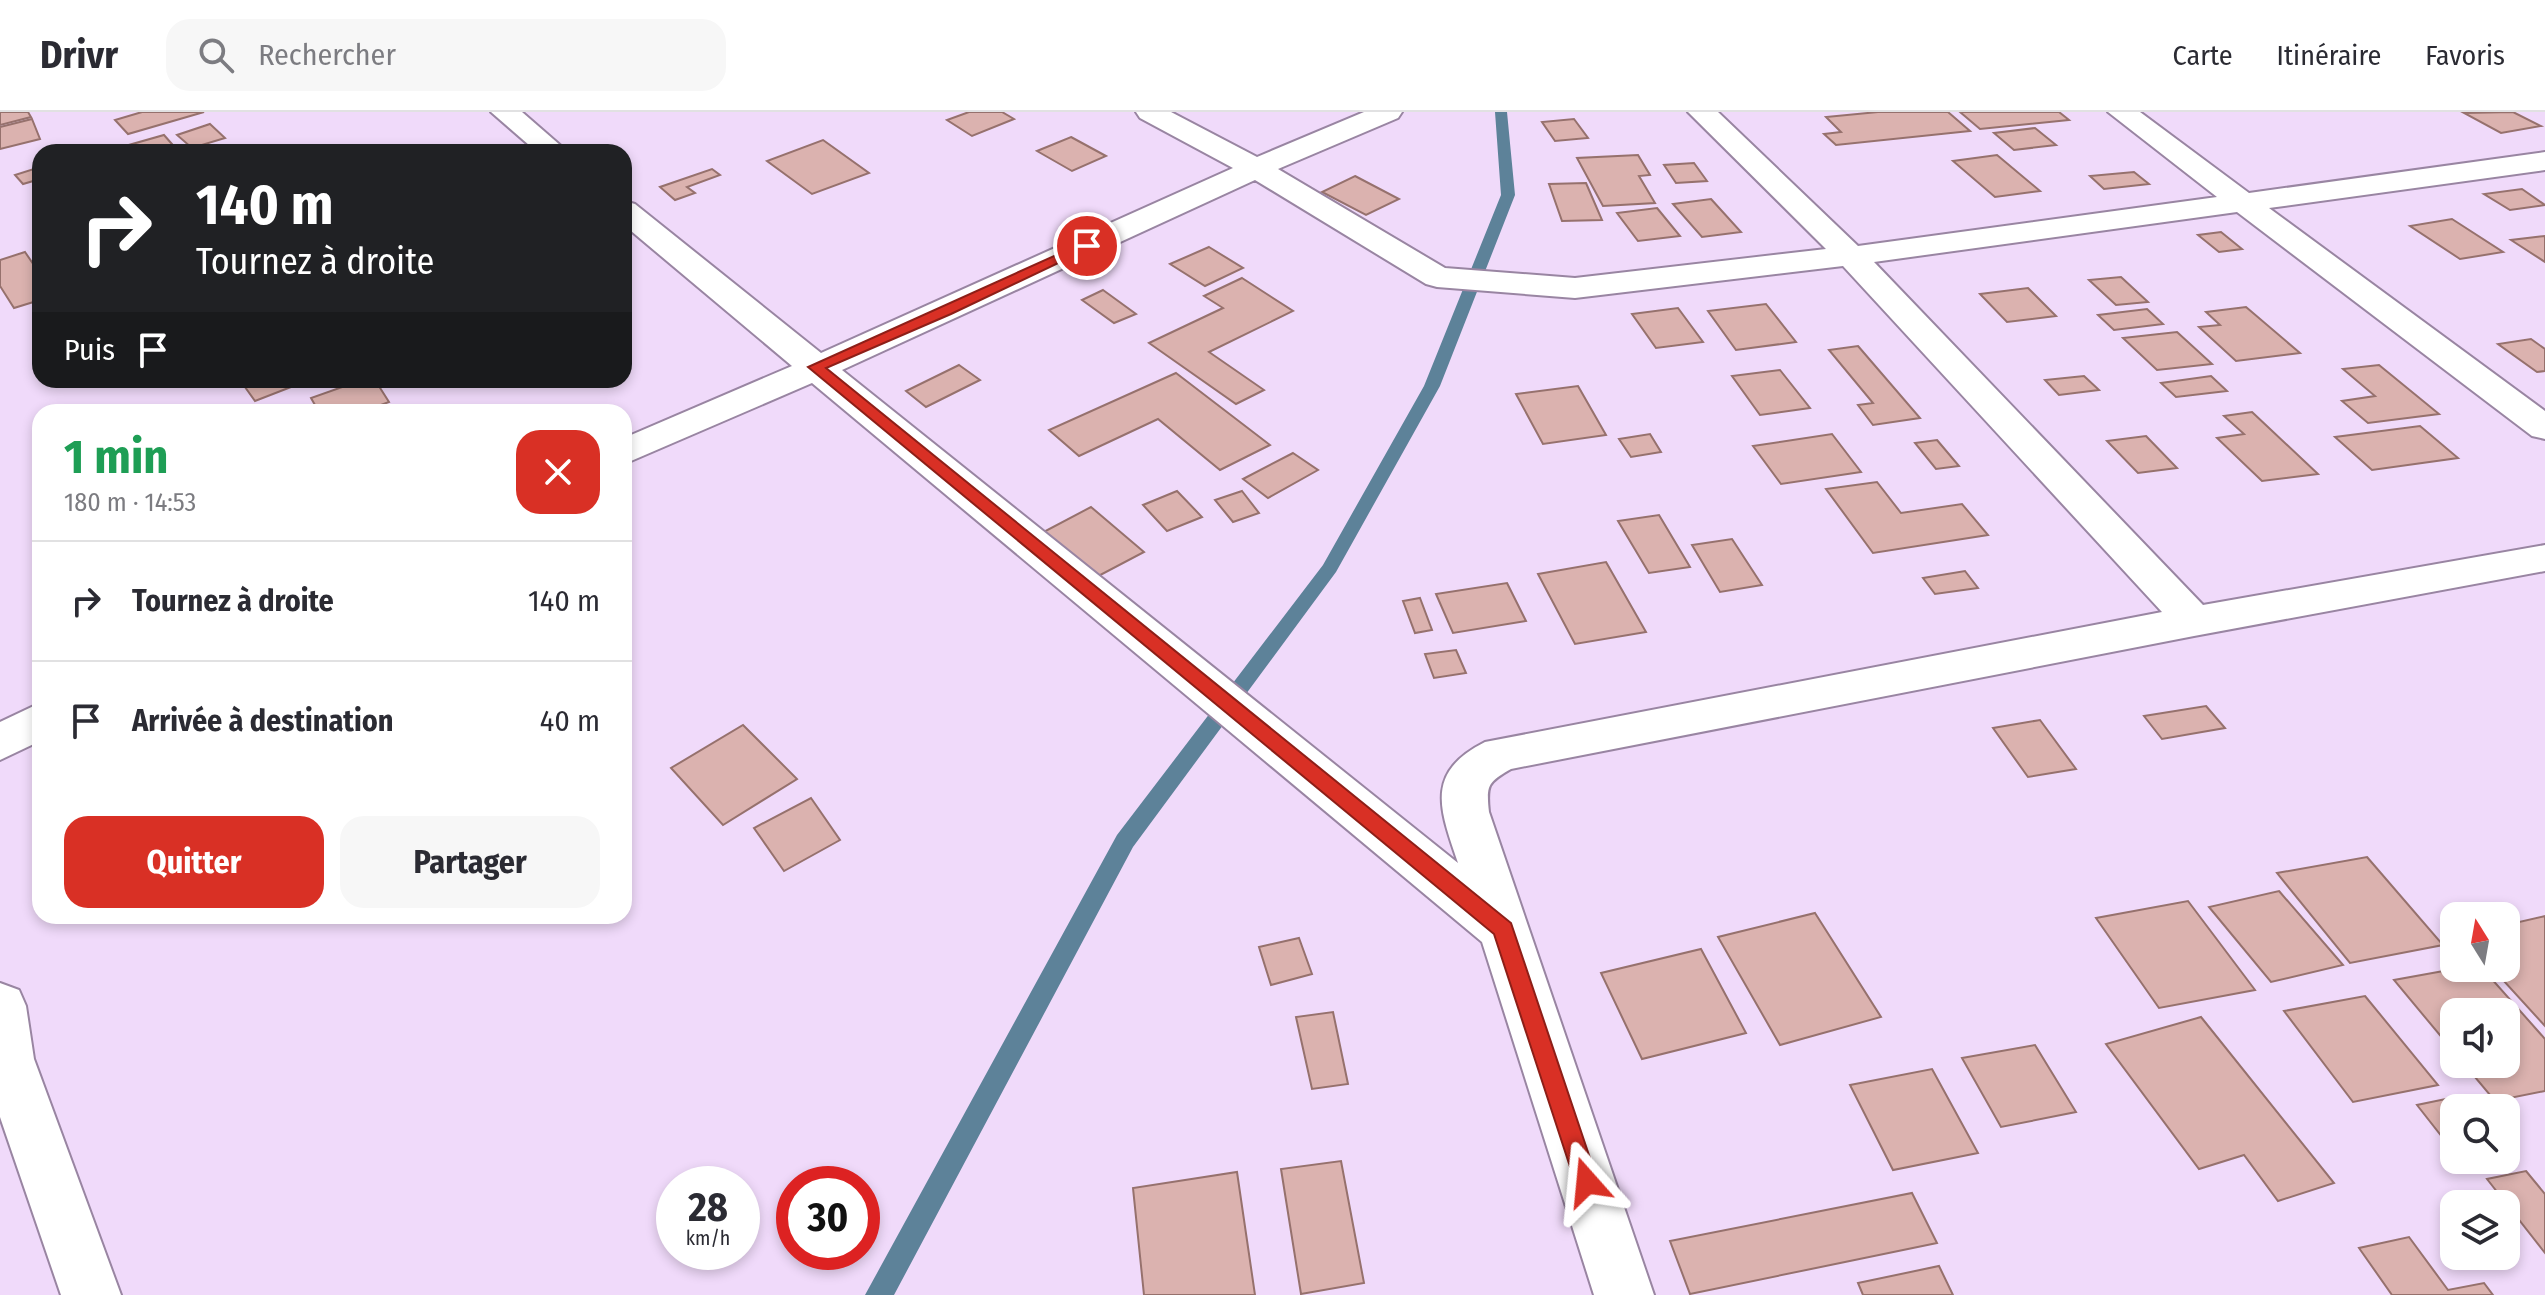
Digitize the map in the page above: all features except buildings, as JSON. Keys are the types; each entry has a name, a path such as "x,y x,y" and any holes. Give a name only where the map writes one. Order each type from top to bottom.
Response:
{"street":[{"path":"505,112 544,144"},
{"path":"1150,112 1256,168 1437,277 1575,288 1851,256 2240,200 2545,161"},
{"path":"632,448 961,305 1256,168 1388,112"},
{"path":"1702,112 1851,256 2194,621"},
{"path":"2122,112 2545,428"},
{"path":"632,217 1503,929"},
{"path":"1624,1295 1465,812 1462,788 1475,768 1501,754 2194,621 2545,558"},
{"path":"0,743 32,725"},
{"path":"0,1006 7,1059 91,1295"}],"waterway":[{"path":"879,1295 1125,841 1330,568 1432,386 1508,195 1501,112"}],"route":[{"path":"1087,246 816,367 1503,929 1587,1182"}]}
